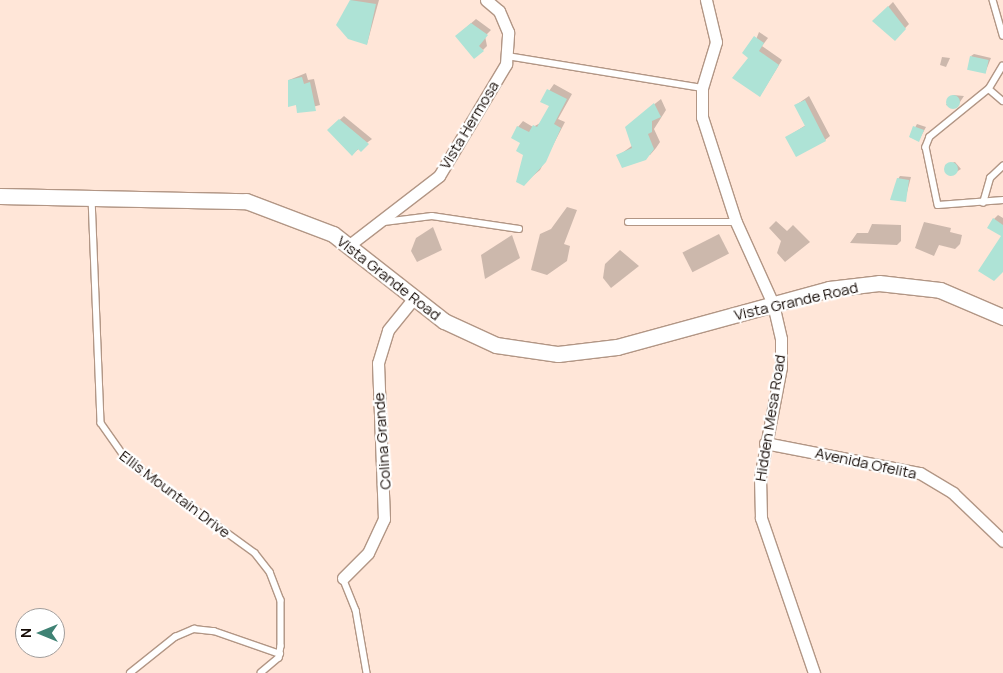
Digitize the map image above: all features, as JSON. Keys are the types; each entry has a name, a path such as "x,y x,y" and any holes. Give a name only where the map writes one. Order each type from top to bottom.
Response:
{"street":[{"name":"Vista Hermosa","path":"348,246 382,222 439,176 507,56 508,32 498,10 486,0"},
{"name":"Hidden Mesa Road","path":"706,0 716,42 702,88 702,117 736,222 773,304 782,360 765,443 759,487 761,518 814,673"},
{"name":"Vista Grande Road","path":"0,196 92,196 246,201 282,211 332,234 412,300 444,321 496,345 558,354 617,347 844,286 905,284 940,290 1003,317"},
{"name":"Colina Grande","path":"343,578 368,553 384,519 378,363 388,330 412,300"},
{"name":"Avenida Ofelita","path":"765,443 920,474 947,487 1003,541"}],"lane":[{"path":"993,0 1003,36"},
{"path":"507,56 702,88"},
{"path":"1003,66 990,89 930,137 926,147 938,206 1003,200"},
{"path":"990,89 1003,101"},
{"path":"983,203 990,178 1003,166"},
{"name":"Ellis Mountain Drive","path":"92,196 98,406 104,430 127,460 255,553 270,572 281,600 279,656"},
{"path":"382,222 432,216 519,229"},
{"path":"628,222 736,222"},
{"path":"343,578 356,610 367,673"},
{"path":"130,673 176,638 194,629 214,631 279,656 261,673"}],"building":[{"path":"350,0 376,4 367,45 348,39 336,25"},
{"path":"888,6 906,29 895,41 872,21"},
{"path":"471,23 488,35 479,46 484,51 474,59 455,36"},
{"path":"754,36 764,43 759,51 779,65 760,97 732,78 748,58 742,53"},
{"path":"970,56 989,60 986,74 967,70"},
{"path":"302,77 304,84 310,82 316,111 297,113 296,105 288,107 288,80"},
{"path":"547,89 567,99 554,124 561,128 546,162 524,186 516,182 523,155 516,151 520,143 511,138 517,126 529,132 533,125 537,127 549,106 540,102"},
{"path":"950,95 956,95 960,102 956,109 950,109 946,105 946,99"},
{"path":"805,100 826,141 796,157 785,137 805,126 794,105"},
{"path":"654,103 661,117 652,121 652,132 648,134 654,149 646,160 622,168 616,155 632,148 625,127"},
{"path":"339,119 369,144 361,152 358,149 352,156 327,130"},
{"path":"913,126 924,130 919,142 909,137"},
{"path":"951,162 956,164 958,169 956,174 951,176 946,174 944,169 946,164"},
{"path":"897,178 909,180 906,202 890,200"},
{"path":"993,218 1003,225 1003,272 994,281 978,271 1001,236 987,228"}]}
